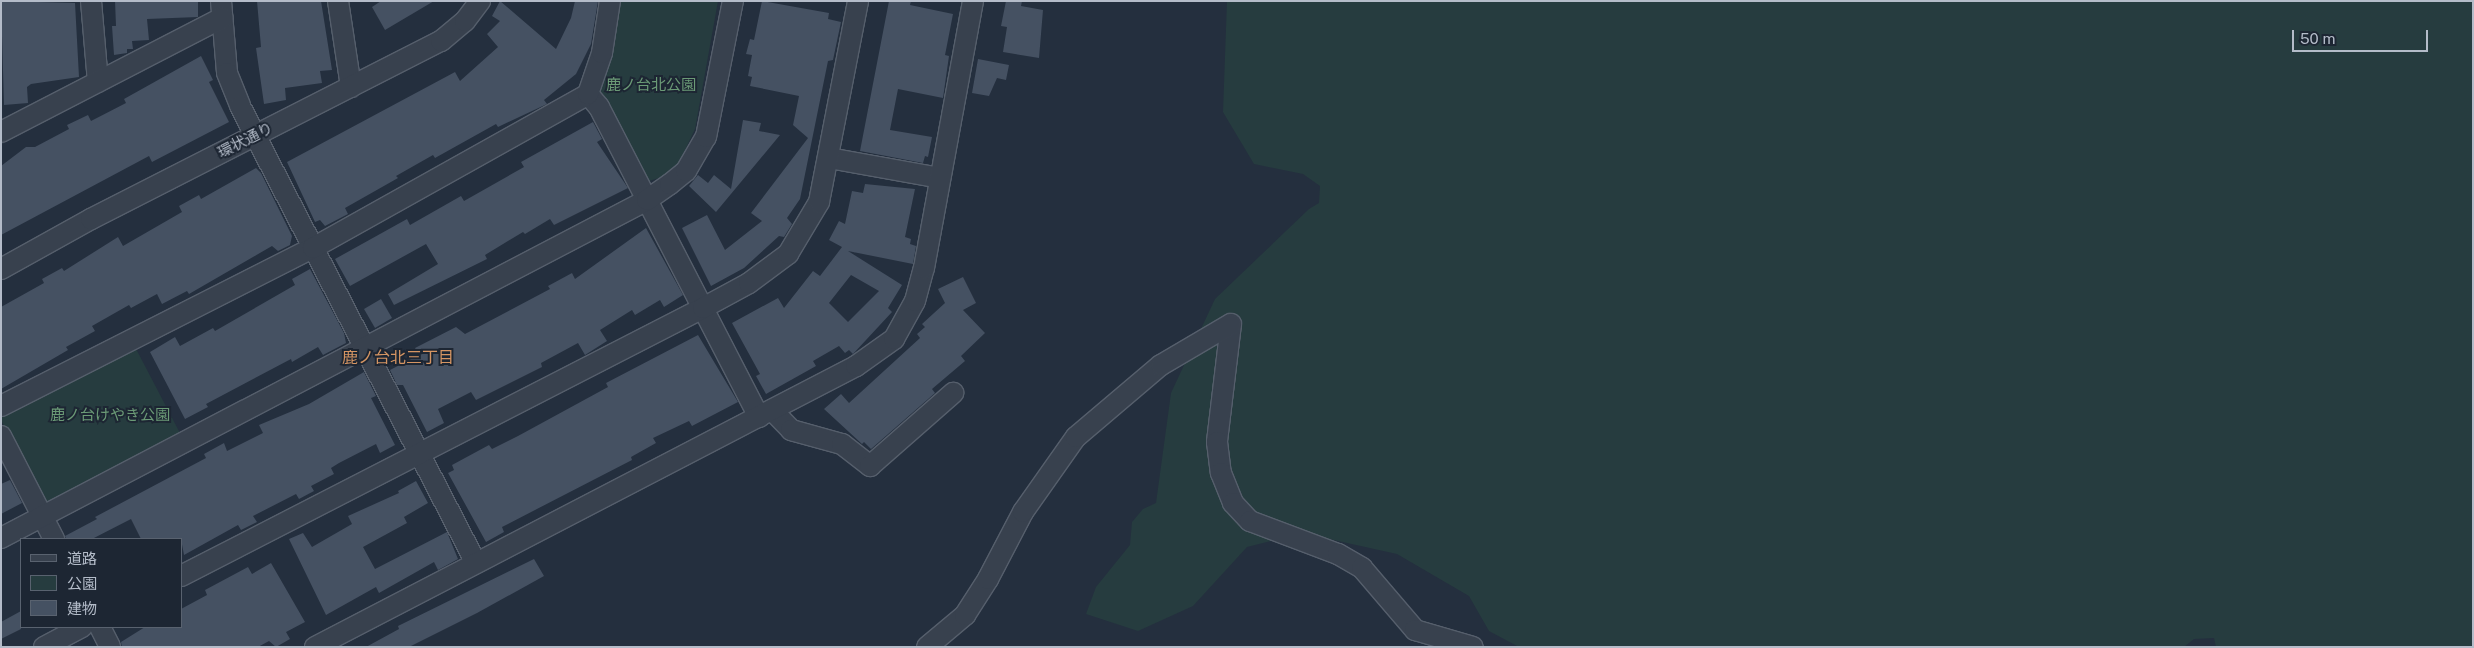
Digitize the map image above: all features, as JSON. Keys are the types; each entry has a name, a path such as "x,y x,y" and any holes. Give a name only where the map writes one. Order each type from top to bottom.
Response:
{"street":[{"path":"91,1 98,82"},
{"path":"338,1 352,87"},
{"name":"環状通り","path":"1,269 255,135 441,41 465,21 480,1"},
{"path":"1,406 313,248 588,94 602,53 610,1"},
{"path":"1,538 647,200 686,171 706,137 733,1"},
{"path":"182,575 421,455 703,308 749,283 788,254 819,202 858,1"},
{"path":"315,647 856,366 894,339 915,301 973,1"},
{"path":"1,132 98,82 221,10 227,73 255,135 476,563"},
{"path":"588,94 599,106 703,308 766,413 792,430 842,444 870,466 953,393"},
{"path":"829,158 940,178"},
{"path":"927,647 965,615 988,579 1024,512 1076,437 1162,365 1231,324 1217,442 1221,473 1233,503 1250,522 1338,554 1362,568 1414,630 1473,647"},
{"path":"1,436 53,538"},
{"path":"44,647 80,628"},
{"path":"100,628 110,647"}],"green space":[{"name":"鹿ノ台北公園","path":"617,1 718,1 695,129 677,167 665,176 646,182 593,89"},
{"path":"1227,1 2473,1 2473,647 2216,647 2214,638 2194,639 2184,647 1519,647 1489,631 1469,596 1397,554 1302,533 1247,547 1193,606 1138,631 1086,614 1096,587 1130,545 1132,522 1143,509 1156,503 1171,393 1215,299 1309,209 1319,203 1320,186 1303,174 1254,164 1223,112"},
{"name":"鹿ノ台けやき公園","path":"134,345 181,435 46,506 1,420 1,415"}],"building":[{"path":"1,1 75,3 79,77 31,84 27,87 28,103 4,105"},
{"path":"115,1 198,1 198,17 147,19 149,40 132,41 133,49 127,49 127,53 114,55 112,26 116,26"},
{"path":"257,1 321,1 332,70 320,71 322,83 285,88 286,100 264,104 256,48 261,47"},
{"path":"381,1 434,1 385,30 372,7"},
{"path":"500,1 556,49 571,18 575,1 598,1 591,44 576,74 544,100 547,104 498,127 496,124 435,158 433,155 396,176 398,178 345,208 348,214 325,226 320,220 315,222 287,162 455,72 460,81 498,47 487,34 500,21 492,16"},
{"path":"762,1 829,13 828,19 841,22 833,60 828,61 800,199 787,218 792,224 784,237 779,236 744,268 711,286 682,228 707,215 725,250 762,221 751,213 808,138 793,125 799,96 750,86 752,77 748,76 752,55 746,54 750,39 754,40"},
{"path":"889,1 911,1 910,5 953,14 945,55 949,56 943,98 898,89 890,130 932,137 928,157 925,156 923,163 860,151"},
{"path":"1006,1 1022,1 1021,6 1043,10 1039,58 1003,52 1007,27 1001,26"},
{"path":"201,56 213,80 209,82 229,122 152,162 149,156 1,235 1,166 26,147 35,147 69,129 67,125 88,115 91,121 126,103 124,99"},
{"path":"978,59 1009,65 1006,80 997,78 989,96 972,93"},
{"path":"743,120 761,123 759,131 780,135 716,212 689,186 698,175 708,183 714,175 731,189"},
{"path":"593,122 602,139 597,142 628,188 554,225 550,219 525,234 523,232 485,255 487,259 394,305 388,294 438,264 426,244 350,286 335,259 407,219 410,225 461,196 464,201 524,167 521,162"},
{"path":"256,168 261,173 292,236 290,245 278,251 272,246 189,294 187,291 162,304 157,294 131,308 129,305 92,326 95,331 66,347 68,350 1,389 1,307 44,283 42,279 62,268 64,271 118,237 123,246 182,212 179,206 199,195 201,199"},
{"path":"865,184 915,189 905,237 911,239 910,244 916,246 913,264 848,251 902,285 888,308 892,312 853,354 849,350 845,353 839,346 813,361 816,366 766,394 756,376 760,374 732,323 778,298 784,308 813,271 820,276 842,247 829,240 839,221 845,224 852,191 863,193","holes":["851,275 879,291 848,322 829,303"]},
{"path":"646,228 683,295 664,307 660,300 635,315 632,310 600,330 607,341 585,355 578,343 541,363 542,367 476,400 471,392 438,409 444,423 427,432 403,385 397,385 390,370 419,355 415,348 456,327 465,334 550,289 548,286 572,273 575,279"},
{"path":"310,269 344,333 346,343 323,355 318,347 292,362 291,359 206,404 208,407 185,419 150,352 175,337 180,346 213,328 215,331 295,285 292,279"},
{"path":"963,277 976,303 963,310 985,333 961,356 965,361 932,389 935,393 871,449 864,442 862,444 824,409 841,394 849,403 920,338 917,334 925,327 922,324 945,303 938,289"},
{"path":"381,299 392,318 375,328 364,309"},
{"path":"698,335 738,402 692,426 689,421 653,438 656,443 631,457 632,460 502,527 504,532 486,542 448,473 454,470 452,465 489,445 492,449 518,436 608,387 606,383"},
{"path":"364,372 376,396 371,398 395,445 380,453 376,444 339,463 331,468 334,474 311,486 314,491 299,499 296,494 253,516 257,522 241,530 238,525 184,555 182,538 140,538 131,519 94,538 66,538 65,536 97,519 95,517 206,458 204,454 224,443 227,451 263,433 259,425 309,404"},
{"path":"10,480 22,503 1,514 1,484"},
{"path":"416,481 428,503 404,517 407,523 363,547 375,569 447,532 458,559 438,570 434,562 379,593 376,587 326,615 289,539 303,533 312,547 352,524 348,516 399,493 398,491"},
{"path":"534,559 544,576 477,613 409,647 366,647 399,629 398,626"},
{"path":"271,563 305,622 286,632 290,639 276,647 269,641 258,647 122,647 121,642 143,628 182,628 182,608 207,595 205,590 248,567 252,574"},
{"path":"20,612 21,629 1,639 1,622"}],"district":[{"name":"鹿ノ台北三丁目","path":"398,358"}]}
